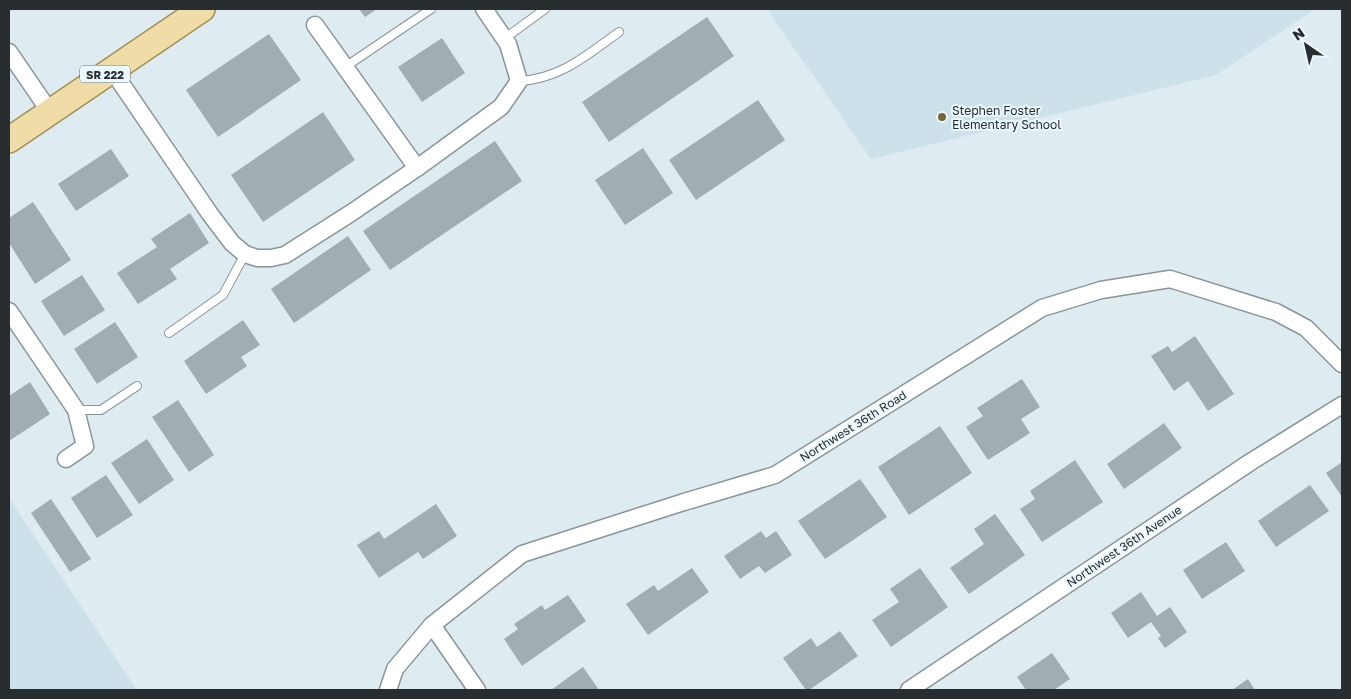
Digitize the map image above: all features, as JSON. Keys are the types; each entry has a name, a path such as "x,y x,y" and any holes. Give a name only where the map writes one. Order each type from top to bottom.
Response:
{"main road":[{"name":"SR 222","path":"9,140 202,9"}],"street":[{"path":"112,70 210,214 232,243 245,254 257,258 271,258 285,255 417,168 501,107 519,81 508,44 484,9"},
{"path":"315,25 417,168"},
{"path":"9,52 50,112"},
{"name":"Northwest 36th Road","path":"388,690 395,669 432,626 522,554 775,475 1042,308 1100,290 1170,279 1276,312 1306,328 1342,364"},
{"path":"9,312 76,410 85,446 66,459"},
{"name":"Northwest 36th Avenue","path":"909,690 1228,477 1342,405"},
{"path":"432,626 477,690"}],"lane":[{"path":"345,67 431,9"},
{"path":"504,39 545,9"},
{"path":"519,81 535,80 573,65 619,32"},
{"path":"168,332 223,295 245,254"},
{"path":"76,410 101,410 137,386"}],"shaded area":[{"name":"Stephen Foster Elementary School","path":"767,9 1315,9 1216,75 871,159"},
{"path":"9,498 137,690 9,690"}],"building":[{"path":"359,9 377,9 365,17"},
{"path":"707,17 734,56 609,142 582,102"},
{"path":"269,34 301,80 218,137 186,90"},
{"path":"442,38 465,73 422,102 398,67"},
{"path":"758,100 785,140 696,200 669,160"},
{"path":"323,112 355,160 263,222 231,175"},
{"path":"495,141 522,181 390,270 363,231"},
{"path":"643,148 673,193 625,225 595,180"},
{"path":"111,149 129,176 76,211 58,184"},
{"path":"33,202 71,260 35,284 9,243 9,218"},
{"path":"190,213 209,243 170,269 177,279 138,304 117,273 157,247 151,239"},
{"path":"348,236 371,270 294,323 271,289"},
{"path":"82,275 105,310 64,336 41,301"},
{"path":"243,320 260,345 241,357 247,366 206,394 184,361"},
{"path":"115,322 138,357 97,384 74,349"},
{"path":"1195,336 1234,394 1208,411 1188,381 1174,391 1151,356 1168,346 1172,352"},
{"path":"1022,379 1040,407 1021,419 1030,433 988,460 966,427 983,416 977,408"},
{"path":"30,382 50,414 9,441 9,396"},
{"path":"178,400 214,455 189,472 152,417"},
{"path":"1164,423 1182,448 1124,489 1107,464"},
{"path":"940,426 972,473 909,515 878,467"},
{"path":"147,439 174,480 139,504 111,463"},
{"path":"1075,460 1103,502 1042,542 1020,509 1035,499 1030,491"},
{"path":"1342,462 1342,497 1326,473"},
{"path":"106,475 133,515 97,538 71,498"},
{"path":"860,479 887,517 825,559 798,521"},
{"path":"1310,485 1329,511 1276,547 1258,521"},
{"path":"51,499 91,559 70,572 31,513"},
{"path":"436,504 457,536 423,559 418,552 379,578 357,545 379,531 384,539"},
{"path":"995,514 1025,555 969,594 950,568 984,544 974,529"},
{"path":"761,531 766,538 776,531 792,555 765,573 759,566 740,579 724,556"},
{"path":"1226,542 1245,571 1202,599 1183,570"},
{"path":"692,568 709,592 648,635 626,604 654,585 658,591"},
{"path":"920,568 948,607 891,647 872,620 899,602 890,589"},
{"path":"1141,592 1157,616 1170,607 1187,632 1165,648 1158,638 1161,636 1151,622 1128,638 1111,613"},
{"path":"568,595 586,621 522,666 504,639 518,629 514,624 542,605 545,610"},
{"path":"840,631 858,656 809,690 806,690 783,658 811,638 817,647"},
{"path":"1052,653 1070,679 1054,690 1026,690 1017,677"},
{"path":"583,667 599,690 551,690"},
{"path":"1248,679 1255,690 1232,690"}],"place":[{"name":"Stephen Foster Elementary School","path":"942,117"}]}
